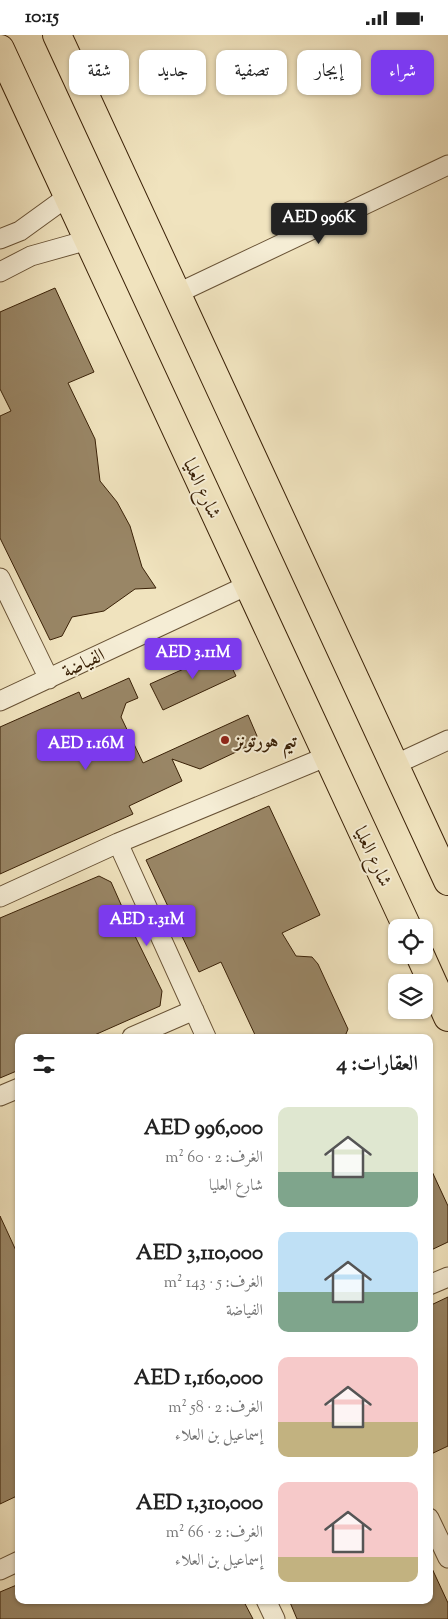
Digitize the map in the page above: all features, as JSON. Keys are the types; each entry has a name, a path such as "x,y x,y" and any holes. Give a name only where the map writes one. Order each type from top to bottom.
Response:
{"main road":[{"path":"57,35 448,881"},
{"name":"شارع العليا","path":"0,49 403,919"},
{"path":"424,964 448,1017"}],"street":[{"path":"176,294 448,165"},
{"path":"0,239 20,231 67,197"},
{"path":"20,231 31,256"},
{"path":"0,272 31,256 88,239"},
{"path":"0,578 49,679"},
{"name":"الفياضة","path":"0,701 248,585"},
{"path":"394,765 448,740"},
{"path":"0,897 118,843 328,756"},
{"path":"118,843 205,1034"},
{"path":"139,1034 194,1010"},
{"path":"0,1096 15,1090"},
{"path":"433,1283 448,1277"},
{"path":"433,1526 448,1558"},
{"path":"0,1570 15,1563"},
{"path":"268,1604 275,1619"}],"building":[{"path":"55,288 94,372 68,383 95,439 100,481 117,502 130,526 142,567 156,588 135,589 104,611 72,617 62,636 50,640 0,538 0,416 11,411 0,389 0,312"},
{"path":"224,651 236,676 163,710 150,684"},
{"path":"129,678 138,698 126,703 121,717 143,763 248,715 257,736 253,744 200,769 172,759 182,781 129,806 133,814 0,874 0,727 79,692 82,699"},
{"path":"269,806 320,915 282,933 296,956 312,957 318,964 348,1029 346,1034 255,1034 221,962 199,972 146,860"},
{"path":"99,876 111,882 162,991 160,1006 97,1034 15,1034 15,1072 0,1078 0,918"},
{"path":"433,1174 448,1206 448,1242 433,1249"},
{"path":"0,1216 15,1248 15,1497 0,1504"},
{"path":"448,1297 448,1446 433,1453 433,1304"},
{"path":"433,1571 448,1603 448,1619 297,1619 291,1604 433,1604"},
{"path":"15,1586 15,1604 245,1604 253,1619 0,1619 0,1592"}],"place":[{"name":"تيم هورتونز","path":"225,740"}]}
